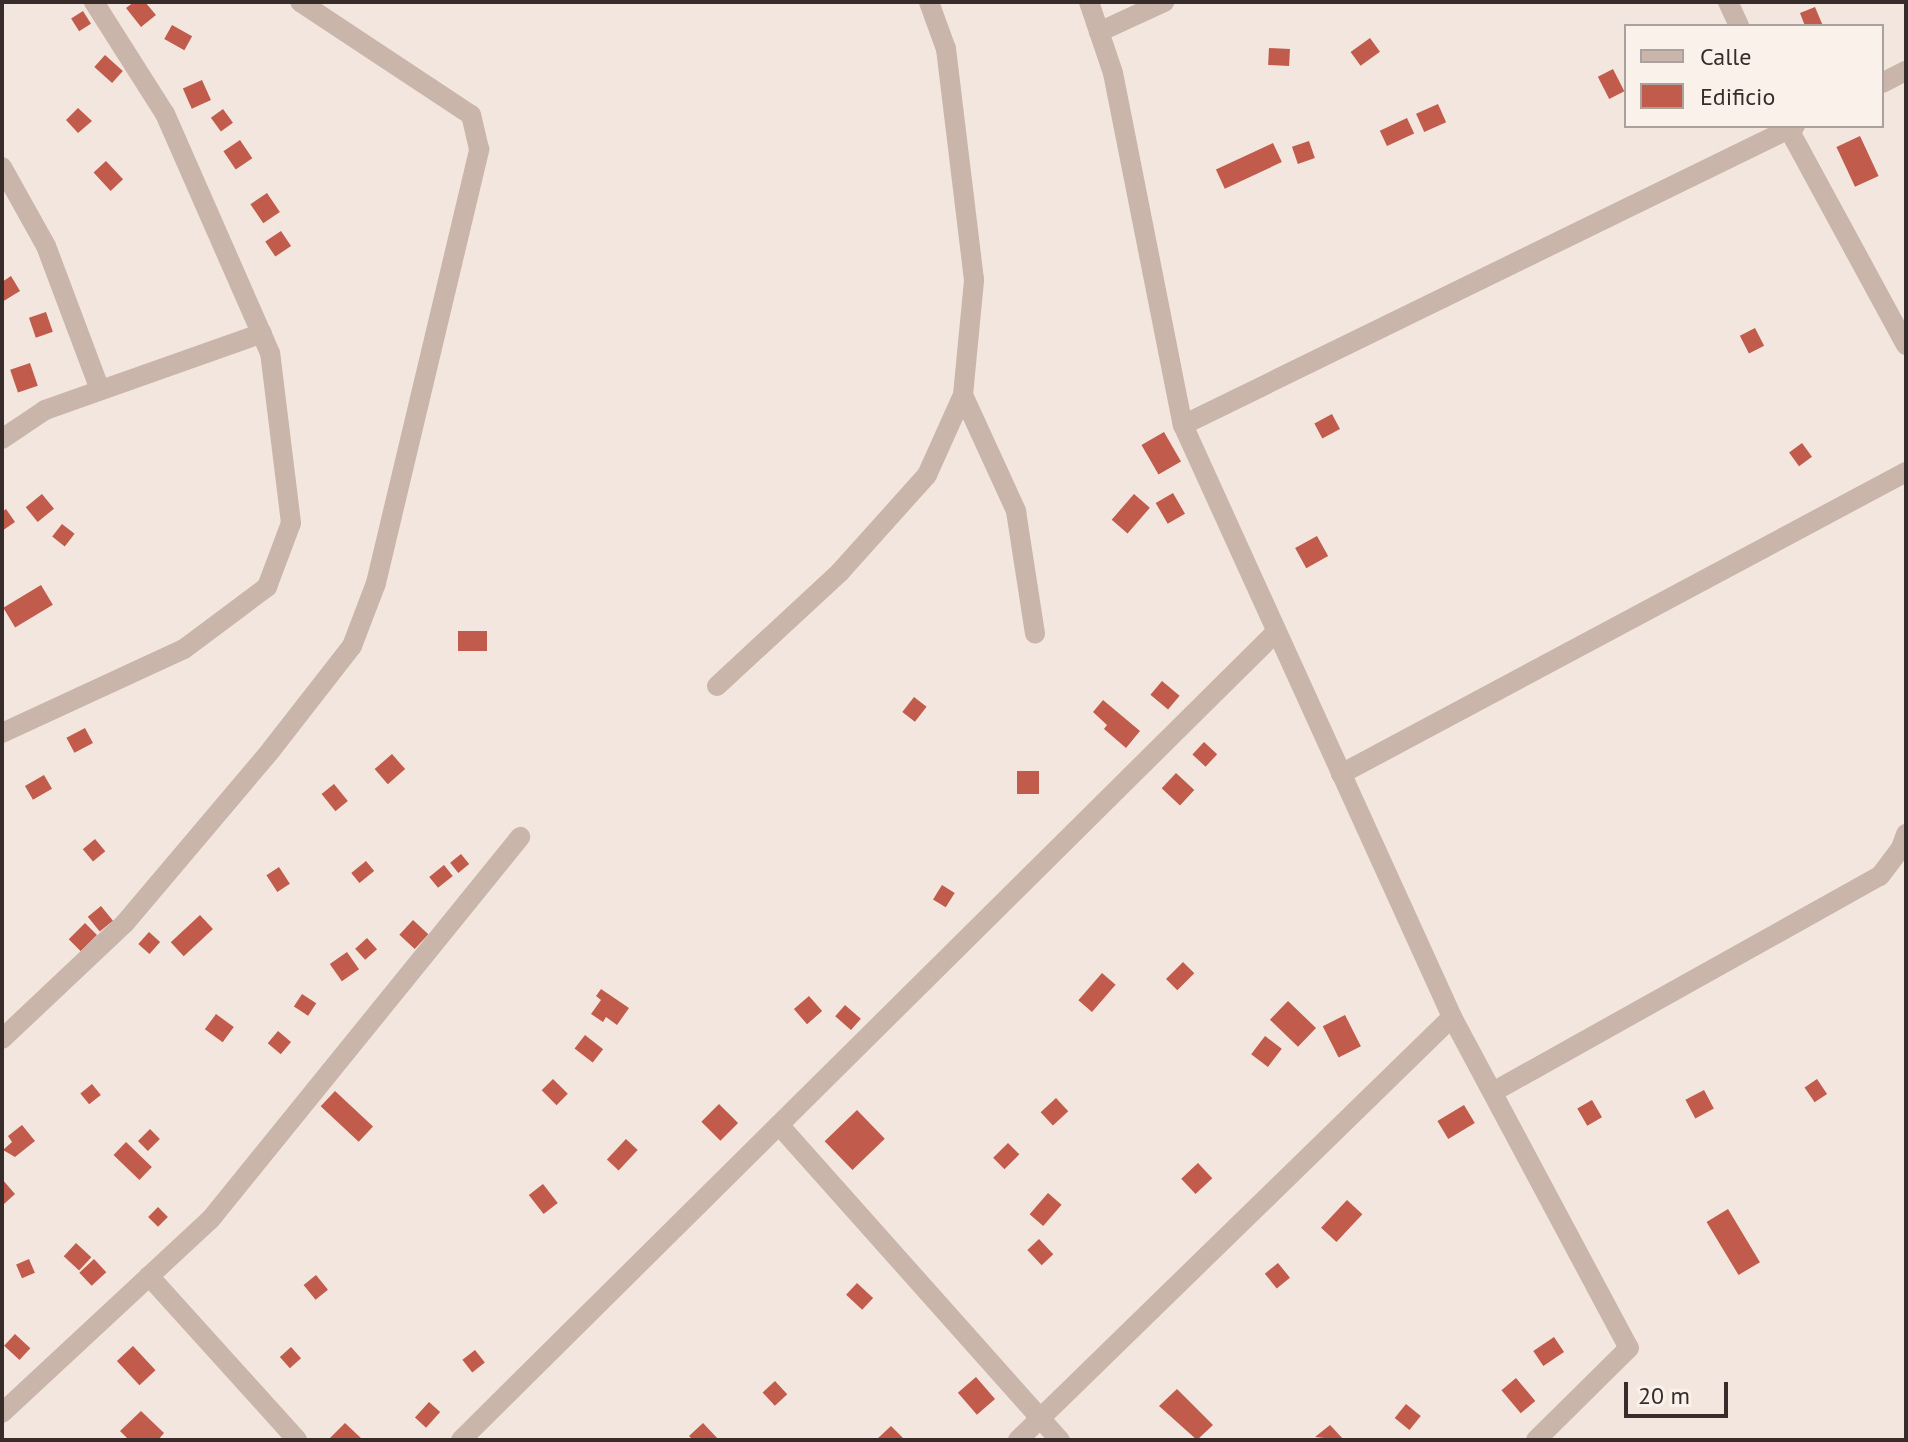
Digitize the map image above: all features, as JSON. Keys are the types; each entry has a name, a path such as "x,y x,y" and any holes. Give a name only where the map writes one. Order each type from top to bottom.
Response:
{"street":[{"path":"2,733 184,649 267,587 291,523 270,353 165,114 94,2"},
{"path":"2,1039 125,923 271,750 352,646 376,583 479,149 471,115 300,2"},
{"path":"717,686 840,572 927,475 963,395 974,280 946,49 929,2"},
{"path":"1089,2 1113,73 1183,425 1452,1017 1629,1348 1536,1440"},
{"path":"1099,32 1164,2"},
{"path":"1728,2 1738,24"},
{"path":"1884,82 1906,71"},
{"path":"1183,425 1788,128"},
{"path":"1791,128 1906,345"},
{"path":"2,167 46,246 100,390"},
{"path":"2,439 45,410 262,333"},
{"path":"963,395 1016,511 1035,634"},
{"path":"1341,774 1906,472"},
{"path":"461,1440 1275,633"},
{"path":"1493,1092 1880,876 1901,848 1906,834"},
{"path":"2,1413 210,1220 520,837"},
{"path":"1018,1440 1452,1017"},
{"path":"779,1125 1060,1440"},
{"path":"149,1276 297,1440"}],"building":[{"path":"134,2 145,2 156,15 141,27 126,8"},
{"path":"1815,7 1822,24 1804,24 1800,13"},
{"path":"83,11 91,24 79,31 71,18"},
{"path":"172,25 192,36 184,50 164,39"},
{"path":"1370,38 1380,52 1361,66 1351,52"},
{"path":"1269,48 1290,49 1289,66 1268,65"},
{"path":"105,55 123,71 112,83 94,67"},
{"path":"1613,69 1624,91 1609,99 1598,77"},
{"path":"202,80 211,100 192,109 183,89"},
{"path":"1438,104 1446,122 1424,132 1416,114"},
{"path":"78,108 92,121 78,133 66,120"},
{"path":"223,109 233,123 221,132 211,118"},
{"path":"1407,118 1414,133 1387,146 1380,131"},
{"path":"1860,136 1879,176 1855,187 1836,147"},
{"path":"240,140 252,158 236,169 223,151"},
{"path":"1309,141 1315,158 1298,164 1292,147"},
{"path":"1273,143 1282,162 1225,189 1216,170"},
{"path":"106,161 123,179 111,191 94,173"},
{"path":"267,193 280,212 263,223 250,204"},
{"path":"281,231 291,246 275,257 265,242"},
{"path":"11,276 20,291 2,302 2,282"},
{"path":"46,312 53,332 36,338 29,318"},
{"path":"1755,328 1764,346 1749,354 1740,336"},
{"path":"30,363 38,386 18,393 10,370"},
{"path":"1332,414 1340,429 1322,438 1314,423"},
{"path":"1164,432 1181,461 1158,474 1141,445"},
{"path":"1802,443 1812,457 1799,466 1789,452"},
{"path":"1173,493 1185,514 1168,524 1156,503"},
{"path":"42,494 54,509 38,522 26,507"},
{"path":"1134,494 1150,508 1128,533 1112,520"},
{"path":"6,509 15,522 2,531 2,512"},
{"path":"62,524 75,534 65,546 52,537"},
{"path":"1317,536 1328,556 1306,568 1295,548"},
{"path":"41,585 53,605 15,627 3,608"},
{"path":"458,631 487,631 487,651 458,651"},
{"path":"1162,681 1180,696 1168,710 1150,695"},
{"path":"914,697 927,707 915,722 902,712"},
{"path":"1103,700 1140,731 1126,748 1104,729 1107,725 1093,712"},
{"path":"85,728 93,743 74,753 66,738"},
{"path":"1204,742 1217,754 1206,767 1192,754"},
{"path":"392,754 405,769 388,784 375,769"},
{"path":"1017,771 1039,771 1039,794 1017,794"},
{"path":"1176,773 1194,790 1180,805 1162,788"},
{"path":"44,775 52,789 33,800 25,786"},
{"path":"334,784 348,801 335,811 322,794"},
{"path":"95,839 105,851 93,862 83,849"},
{"path":"461,854 469,864 458,873 450,863"},
{"path":"366,861 374,871 359,883 351,873"},
{"path":"444,865 453,876 438,888 429,877"},
{"path":"279,867 290,884 277,892 266,875"},
{"path":"942,885 955,893 946,907 933,899"},
{"path":"101,906 113,921 100,931 88,917"},
{"path":"200,915 213,929 184,956 171,942"},
{"path":"413,920 428,934 415,949 399,935"},
{"path":"85,923 97,935 81,951 69,939"},
{"path":"149,932 160,942 149,954 138,944"},
{"path":"367,938 377,949 365,960 355,949"},
{"path":"347,952 359,969 342,981 330,964"},
{"path":"1183,962 1194,973 1177,990 1166,979"},
{"path":"1102,973 1116,985 1092,1012 1078,1000"},
{"path":"601,989 629,1008 617,1025 606,1017 603,1022 591,1014 601,1000 596,996"},
{"path":"302,994 316,1003 308,1016 294,1007"},
{"path":"809,996 822,1011 807,1024 794,1009"},
{"path":"1288,1001 1316,1028 1298,1047 1270,1020"},
{"path":"845,1005 861,1019 851,1030 835,1016"},
{"path":"216,1014 234,1027 223,1042 205,1029"},
{"path":"1345,1015 1361,1046 1339,1058 1323,1026"},
{"path":"278,1031 291,1042 281,1054 268,1043"},
{"path":"585,1035 603,1049 593,1063 575,1048"},
{"path":"1265,1036 1282,1049 1268,1067 1251,1054"},
{"path":"553,1079 568,1094 557,1105 542,1090"},
{"path":"1817,1079 1827,1094 1815,1102 1805,1087"},
{"path":"92,1084 101,1095 89,1104 80,1093"},
{"path":"1704,1090 1714,1109 1695,1118 1685,1100"},
{"path":"335,1091 373,1126 359,1142 321,1106"},
{"path":"1056,1098 1068,1111 1053,1125 1041,1112"},
{"path":"1592,1100 1602,1117 1587,1126 1577,1108"},
{"path":"719,1104 738,1123 720,1141 701,1122"},
{"path":"1464,1105 1475,1123 1448,1139 1437,1121"},
{"path":"857,1110 885,1139 852,1170 825,1141"},
{"path":"22,1125 35,1141 15,1157 3,1150 12,1142 8,1136"},
{"path":"150,1129 160,1139 148,1151 138,1141"},
{"path":"626,1139 638,1150 619,1170 607,1159"},
{"path":"126,1142 152,1167 139,1180 113,1155"},
{"path":"1008,1143 1019,1154 1004,1169 993,1158"},
{"path":"1198,1163 1212,1178 1196,1194 1181,1179"},
{"path":"2,1179 15,1194 4,1204 2,1202"},
{"path":"543,1184 558,1203 544,1214 529,1195"},
{"path":"1048,1193 1062,1205 1043,1226 1030,1214"},
{"path":"1347,1200 1362,1214 1336,1242 1321,1228"},
{"path":"158,1207 168,1217 158,1227 148,1217"},
{"path":"1728,1209 1760,1262 1739,1275 1707,1222"},
{"path":"1039,1239 1053,1254 1042,1265 1027,1250"},
{"path":"76,1243 91,1257 79,1270 64,1256"},
{"path":"29,1259 35,1273 22,1278 16,1264"},
{"path":"94,1259 106,1272 92,1286 79,1273"},
{"path":"1278,1263 1290,1278 1277,1288 1265,1274"},
{"path":"316,1275 328,1290 316,1300 304,1285"},
{"path":"857,1283 873,1298 862,1310 846,1295"},
{"path":"15,1334 30,1348 19,1360 4,1346"},
{"path":"1554,1337 1564,1352 1543,1366 1533,1351"},
{"path":"133,1346 156,1370 139,1385 117,1361"},
{"path":"291,1347 301,1358 290,1368 280,1357"},
{"path":"475,1350 485,1363 472,1372 462,1360"},
{"path":"976,1377 995,1399 977,1415 958,1393"},
{"path":"1516,1378 1535,1401 1521,1413 1501,1390"},
{"path":"775,1381 787,1394 775,1406 763,1393"},
{"path":"1177,1389 1213,1425 1197,1440 1159,1406"},
{"path":"429,1402 440,1412 426,1428 415,1418"},
{"path":"1406,1404 1421,1416 1409,1430 1395,1418"},
{"path":"141,1411 164,1433 158,1440 129,1440 120,1431"},
{"path":"345,1423 363,1440 328,1440"},
{"path":"703,1423 719,1440 693,1440 689,1436"},
{"path":"1330,1425 1344,1440 1315,1437"},
{"path":"891,1426 905,1440 876,1440"}]}
